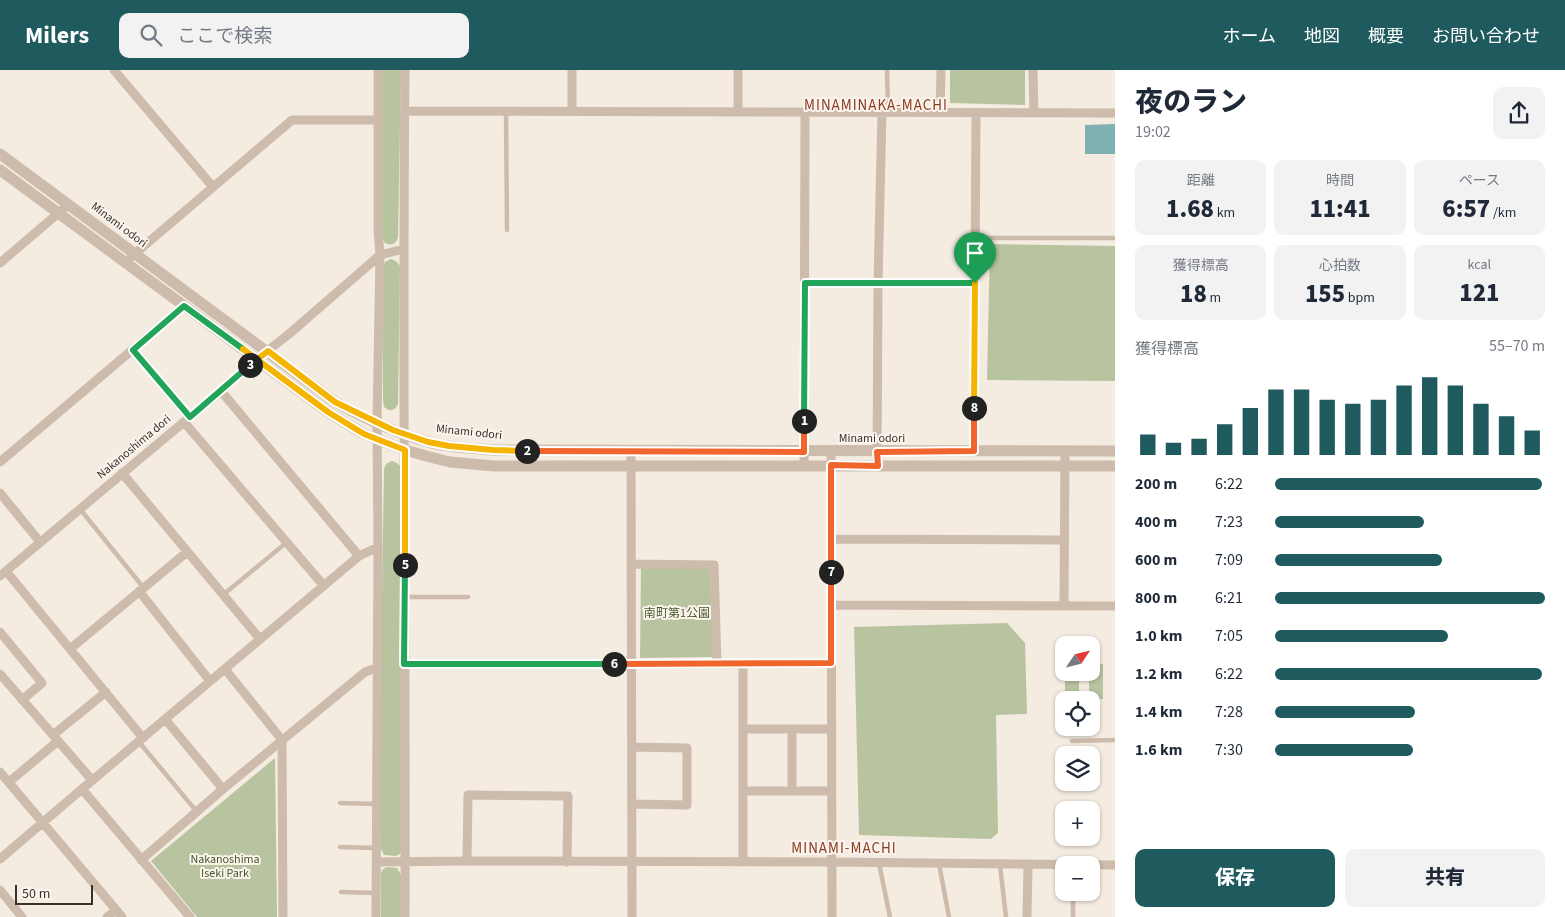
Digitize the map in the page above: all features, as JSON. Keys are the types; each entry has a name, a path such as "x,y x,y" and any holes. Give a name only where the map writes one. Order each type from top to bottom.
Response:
{"street":[{"path":"114,70 213,187"},
{"path":"376,917 377,422 380,254 378,230 378,70"},
{"path":"405,70 403,249 405,917"},
{"path":"572,70 572,111"},
{"path":"738,70 738,112"},
{"path":"940,113 941,70"},
{"path":"1033,70 1034,113"},
{"path":"405,111 1115,113"},
{"path":"878,466 878,283 885,112"},
{"path":"804,465 805,113"},
{"path":"974,451 976,113"},
{"path":"125,262 292,120 378,120"},
{"name":"Minami odori","path":"0,154 335,402 377,422 428,442 493,450 1115,451"},
{"path":"0,170 328,412 364,434 405,450 430,457 450,462 494,466 1115,466"},
{"path":"0,262 68,204"},
{"name":"Nakanoshima dori","path":"3,573 289,334 380,254 403,249"},
{"path":"805,283 975,283"},
{"path":"0,462 184,306"},
{"path":"133,350 186,420 324,586"},
{"path":"221,391 359,556"},
{"path":"631,451 632,917"},
{"path":"831,451 832,917"},
{"path":"1064,606 1065,451"},
{"path":"122,473 260,639"},
{"path":"2,498 40,542"},
{"path":"831,539 1064,540"},
{"path":"0,859 359,556 378,547"},
{"path":"70,649 186,552"},
{"path":"632,564 714,565 717,664"},
{"path":"3,573 106,692 141,740"},
{"path":"141,589 210,681"},
{"path":"831,606 1115,606"},
{"path":"0,632 42,683 22,700"},
{"path":"404,664 831,663"},
{"path":"743,664 743,862"},
{"path":"141,860 223,789 365,672 378,667"},
{"path":"225,669 282,740 283,917"},
{"path":"0,674 92,780"},
{"path":"9,782 106,692"},
{"path":"165,719 223,789"},
{"path":"743,729 831,729"},
{"path":"792,729 792,791"},
{"path":"632,747 687,748 687,805 632,804"},
{"path":"0,772 122,917"},
{"path":"82,788 190,917"},
{"path":"743,791 831,791"},
{"path":"467,861 468,794 568,796 567,862"},
{"path":"377,862 831,862 1115,865"},
{"path":"1027,917 1028,865"},
{"path":"0,890 22,917"},
{"path":"107,917 116,910"}],"lane":[{"path":"885,112 887,70"},
{"path":"506,111 507,230"},
{"path":"975,238 1115,238"},
{"path":"80,509 141,589"},
{"path":"223,595 287,542"},
{"path":"405,597 468,597"},
{"path":"141,740 197,812"},
{"path":"1072,741 1115,740"},
{"path":"340,803 377,804"},
{"path":"340,847 377,848"},
{"path":"879,863 890,917"},
{"path":"939,864 949,917"},
{"path":"1000,865 1006,917"},
{"path":"341,892 376,893"},
{"path":"1073,901 1073,917"}],"green space":[{"path":"382,70 401,70 398,237 395,243 392,244 385,243 382,238"},
{"path":"950,70 1025,70 1025,105 950,103"},
{"path":"990,244 1115,246 1115,381 987,380"},
{"path":"391,259 400,266 398,404 394,409 390,410 384,407 383,400 383,268 385,262"},
{"path":"392,461 401,467 402,850 396,856 384,855 381,849 381,657 384,469 386,464"},
{"name":"南町第1公園","path":"641,568 712,569 713,657 640,658"},
{"path":"1007,623 1025,643 1027,714 996,715 998,833 991,839 859,835 854,627"},
{"path":"1100,664 1103,664 1103,699 1100,699 1100,691 1089,691 1089,681 1100,681"},
{"path":"1065,681 1079,681 1079,691 1065,691"},
{"name":"Nakanoshima Iseki Park","path":"275,758 277,917 197,917 151,861"},
{"path":"387,867 397,868 401,875 401,917 381,917 381,873"}],"water":[{"path":"1115,124 1115,154 1085,154 1085,125"}],"district":[{"name":"MINAMINAKA-MACHI","path":"876,105"},
{"name":"MINAMI-MACHI","path":"844,848"}],"route":[{"path":"975,283 805,283 804,452 493,450 449,446 428,442 393,430 353,412 335,402 268,351 257,359 190,417 133,350 184,306 257,359 328,412 364,434 405,450 404,664 831,663 831,465 878,466 877,452 974,451 975,283"}]}
